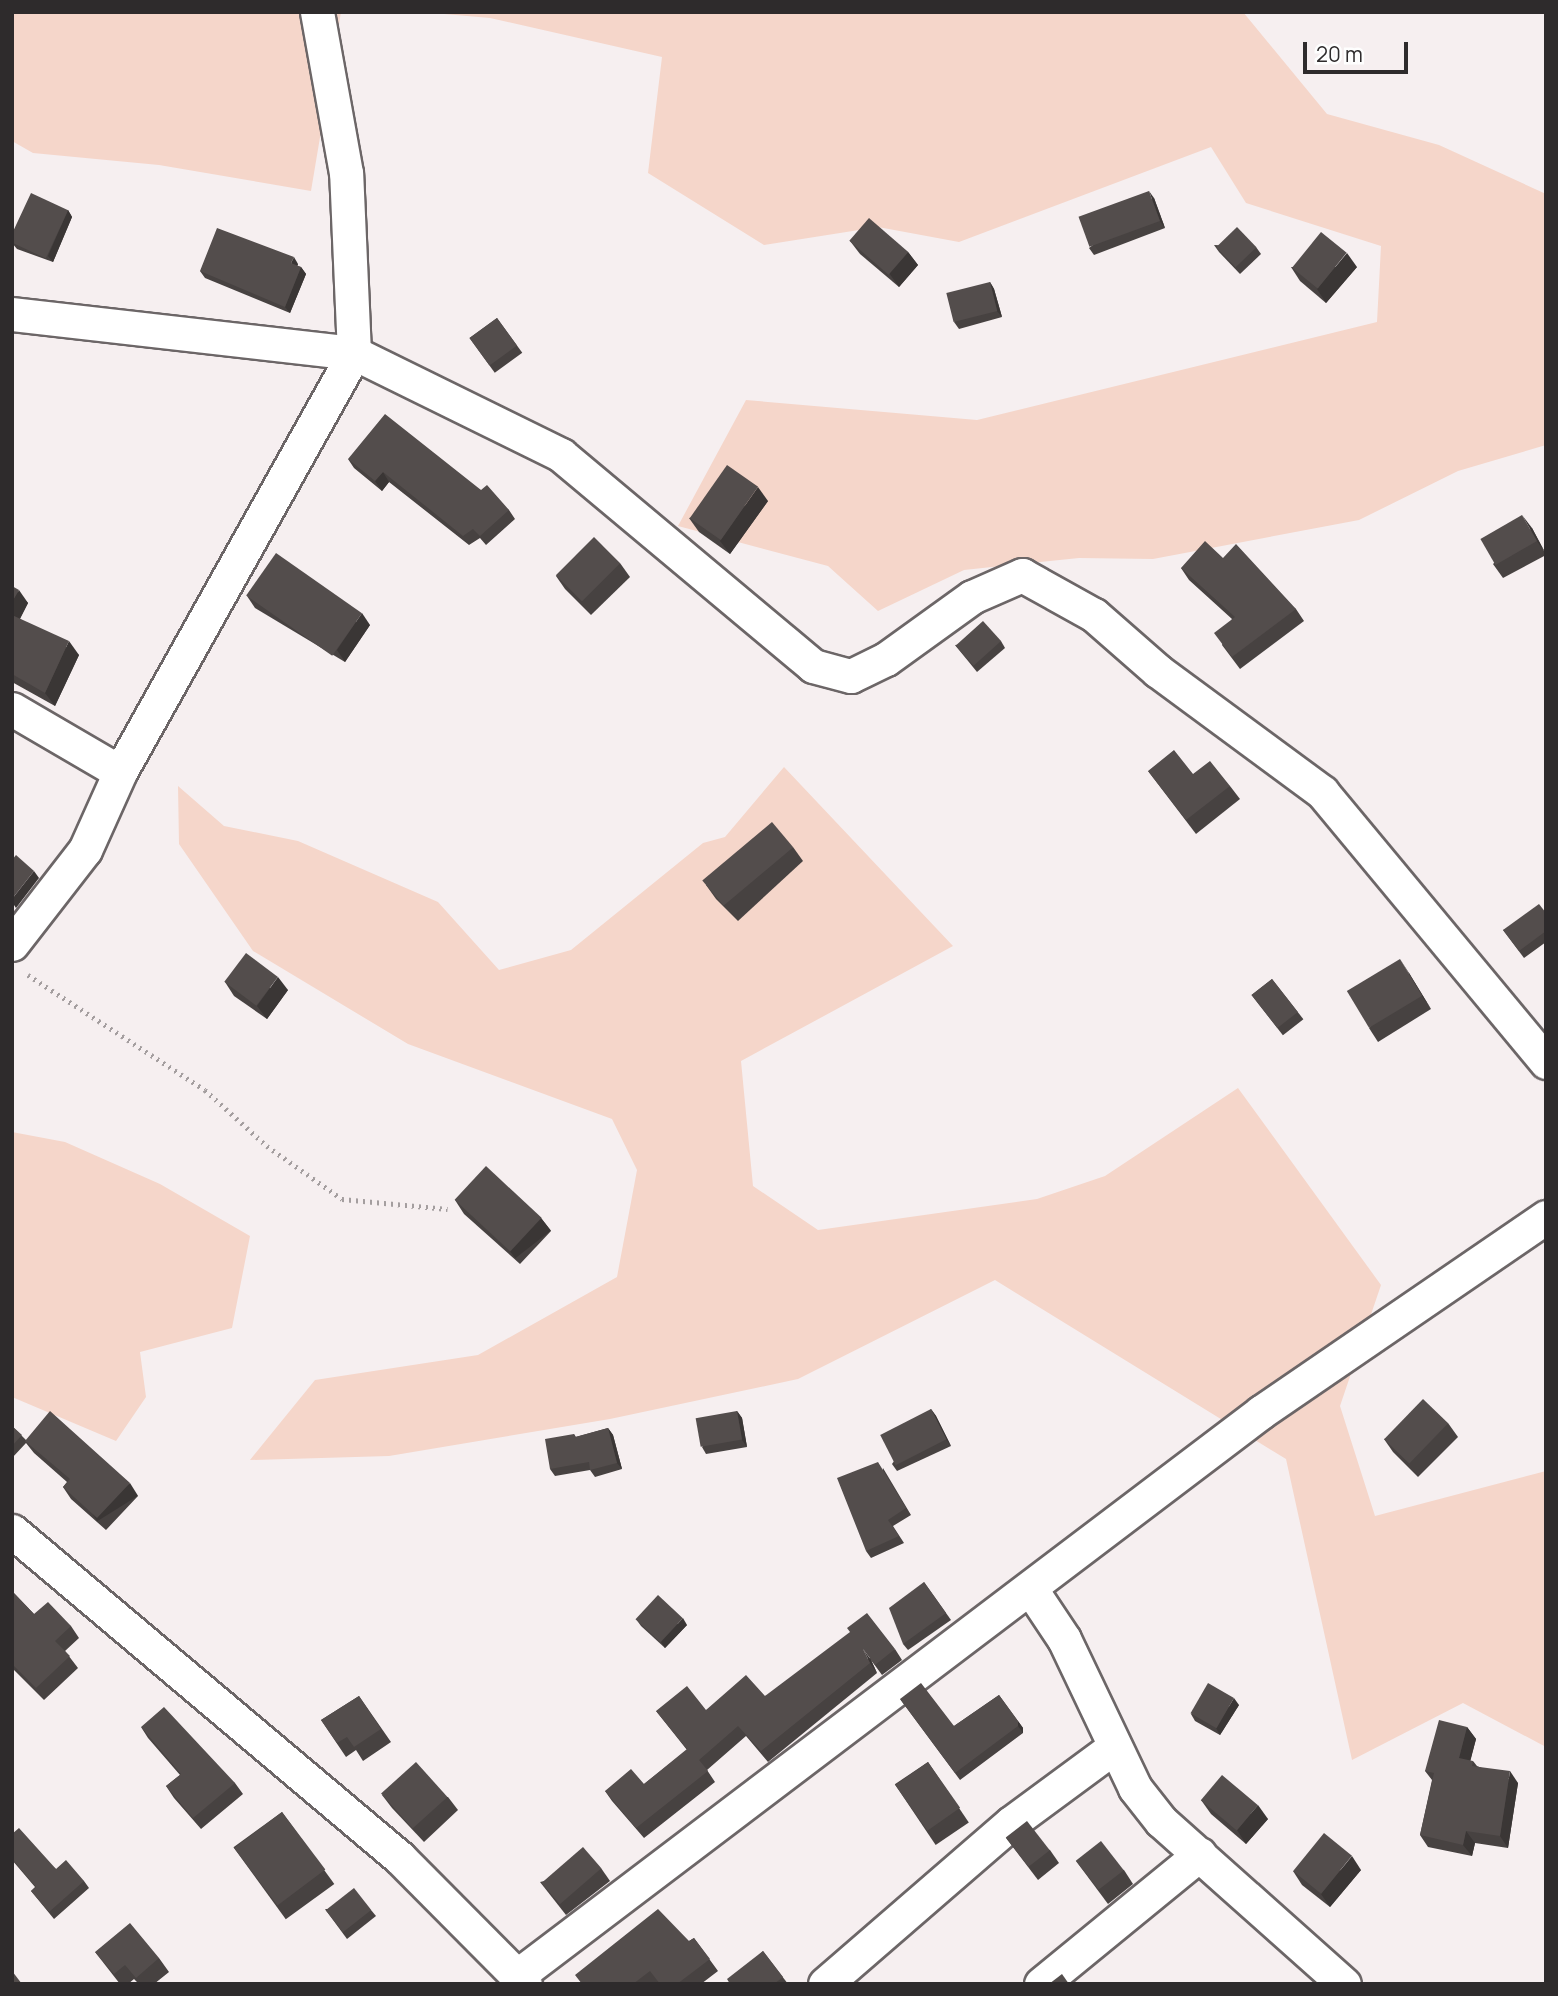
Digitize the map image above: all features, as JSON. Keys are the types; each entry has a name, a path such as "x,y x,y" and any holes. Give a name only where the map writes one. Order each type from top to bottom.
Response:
{"street":[{"path":"18,958 85,850 120,772 354,353 346,173 317,12"},
{"path":"12,314 354,353 561,454 813,666 851,676 886,659 972,597 1022,575 1065,596 1322,792 1546,1062"},
{"path":"12,709 120,772"},
{"path":"12,1531 400,1858 521,1980 764,1784 1030,1588 1261,1412 1546,1217"},
{"path":"1030,1588 1064,1639 1135,1788 1161,1821 1344,1984"},
{"path":"825,1984 1011,1822 1114,1746"},
{"path":"1041,1984 1200,1854"}],"path":[{"path":"18,958 205,1090 267,1146 342,1199 448,1209"}],"shaded area":[{"path":"12,12 341,12 311,191 159,165 33,153 12,141"},
{"path":"421,12 1243,12 1327,114 1439,145 1546,194 1546,445 1458,471 1359,520 1153,559 1079,558 964,570 878,611 828,566 678,526 746,400 977,420 1377,322 1381,246 1246,203 1211,147 959,242 878,227 764,245 648,173 662,57 490,18"},
{"path":"784,767 953,946 741,1061 753,1186 818,1230 1037,1199 1105,1176 1238,1088 1381,1285 1340,1406 1375,1516 1546,1471 1546,1747 1463,1703 1352,1760 1286,1459 995,1280 798,1379 610,1419 389,1456 250,1460 315,1380 478,1355 617,1277 637,1170 612,1119 408,1044 253,951 179,844 178,786 224,826 298,841 438,902 499,970 571,950 703,843 725,837"},
{"path":"12,1132 65,1142 160,1184 250,1236 232,1328 140,1352 146,1397 116,1441 12,1397"}],"building":[{"path":"1149,191 1160,221 1089,247 1079,217"},
{"path":"31,193 68,210 46,258 12,243 12,234"},
{"path":"869,218 908,252 889,275 849,241"},
{"path":"1237,227 1256,247 1236,267 1216,247"},
{"path":"217,228 294,257 291,263 301,267 285,307 200,271"},
{"path":"1321,232 1347,253 1318,289 1292,268"},
{"path":"990,282 997,311 954,322 946,293"},
{"path":"497,318 517,346 489,365 469,338"},
{"path":"385,414 481,490 487,485 509,510 480,536 473,529 463,536 383,472 375,481 348,459"},
{"path":"727,465 758,487 721,540 690,518"},
{"path":"1522,515 1537,541 1495,565 1480,539"},
{"path":"594,537 620,563 582,601 556,575"},
{"path":"1205,541 1223,558 1236,544 1296,609 1232,657 1214,633 1235,617 1181,568"},
{"path":"276,553 362,613 332,656 246,596"},
{"path":"12,586 19,590 12,602"},
{"path":"12,615 69,641 45,693 12,674"},
{"path":"983,621 1001,641 974,666 956,646"},
{"path":"1174,750 1193,774 1210,761 1230,786 1186,820 1148,771"},
{"path":"772,822 793,847 724,906 702,880"},
{"path":"16,855 34,871 12,899 12,860"},
{"path":"1539,904 1546,913 1546,931 1519,951 1503,930"},
{"path":"246,953 278,977 256,1006 224,982"},
{"path":"1400,959 1422,996 1369,1028 1347,991"},
{"path":"1272,979 1298,1012 1277,1028 1252,995"},
{"path":"486,1166 542,1218 510,1251 455,1200"},
{"path":"1423,1399 1448,1423 1409,1464 1384,1439"},
{"path":"931,1409 946,1439 896,1465 880,1435"},
{"path":"50,1411 130,1483 97,1518 63,1487 70,1479 25,1441"},
{"path":"737,1411 742,1440 701,1447 696,1418"},
{"path":"12,1426 22,1435 12,1446"},
{"path":"608,1428 617,1463 590,1470 589,1462 550,1469 545,1439 574,1434 575,1437"},
{"path":"878,1462 906,1508 888,1520 899,1536 866,1551 837,1478"},
{"path":"924,1582 946,1613 903,1644 889,1608"},
{"path":"12,1591 34,1614 48,1602 71,1626 55,1641 70,1656 36,1688 12,1664"},
{"path":"658,1595 683,1618 660,1642 635,1619"},
{"path":"867,1613 895,1649 875,1665 863,1649 870,1663 761,1751 738,1726 699,1760 708,1771 636,1828 605,1791 631,1769 644,1784 687,1749 656,1711 687,1686 706,1710 746,1675 765,1696 850,1632 847,1628"},
{"path":"921,1683 954,1726 999,1695 1018,1721 1018,1726 955,1773 900,1699"},
{"path":"1208,1683 1234,1698 1216,1728 1190,1713"},
{"path":"359,1696 381,1729 354,1747 347,1737 337,1743 321,1720"},
{"path":"164,1707 235,1783 193,1818 166,1786 181,1774 141,1727"},
{"path":"1439,1720 1467,1727 1459,1758 1473,1761 1472,1766 1510,1771 1500,1836 1466,1831 1463,1845 1420,1835 1434,1773 1425,1771"},
{"path":"416,1762 447,1797 413,1828 381,1793"},
{"path":"928,1762 960,1808 927,1831 895,1785"},
{"path":"1222,1775 1258,1805 1237,1830 1201,1800"},
{"path":"282,1812 325,1870 277,1906 234,1848"},
{"path":"1027,1821 1050,1850 1029,1867 1006,1838"},
{"path":"19,1828 56,1869 66,1860 84,1881 49,1912 31,1891 36,1887 12,1859 12,1834"},
{"path":"1324,1833 1352,1856 1321,1894 1293,1871"},
{"path":"1101,1841 1124,1870 1099,1890 1076,1861"},
{"path":"583,1847 601,1868 560,1904 541,1883"},
{"path":"354,1888 371,1910 343,1932 326,1910"},
{"path":"658,1909 689,1941 694,1938 710,1959 677,1984 660,1984 650,1971 633,1984 582,1984 575,1975"},
{"path":"130,1923 159,1958 136,1978 125,1965 114,1974 95,1952"},
{"path":"763,1951 783,1977 774,1984 730,1984 727,1979"},
{"path":"12,1971 22,1984 12,1984"},
{"path":"1062,1974 1069,1984 1049,1984"}]}
